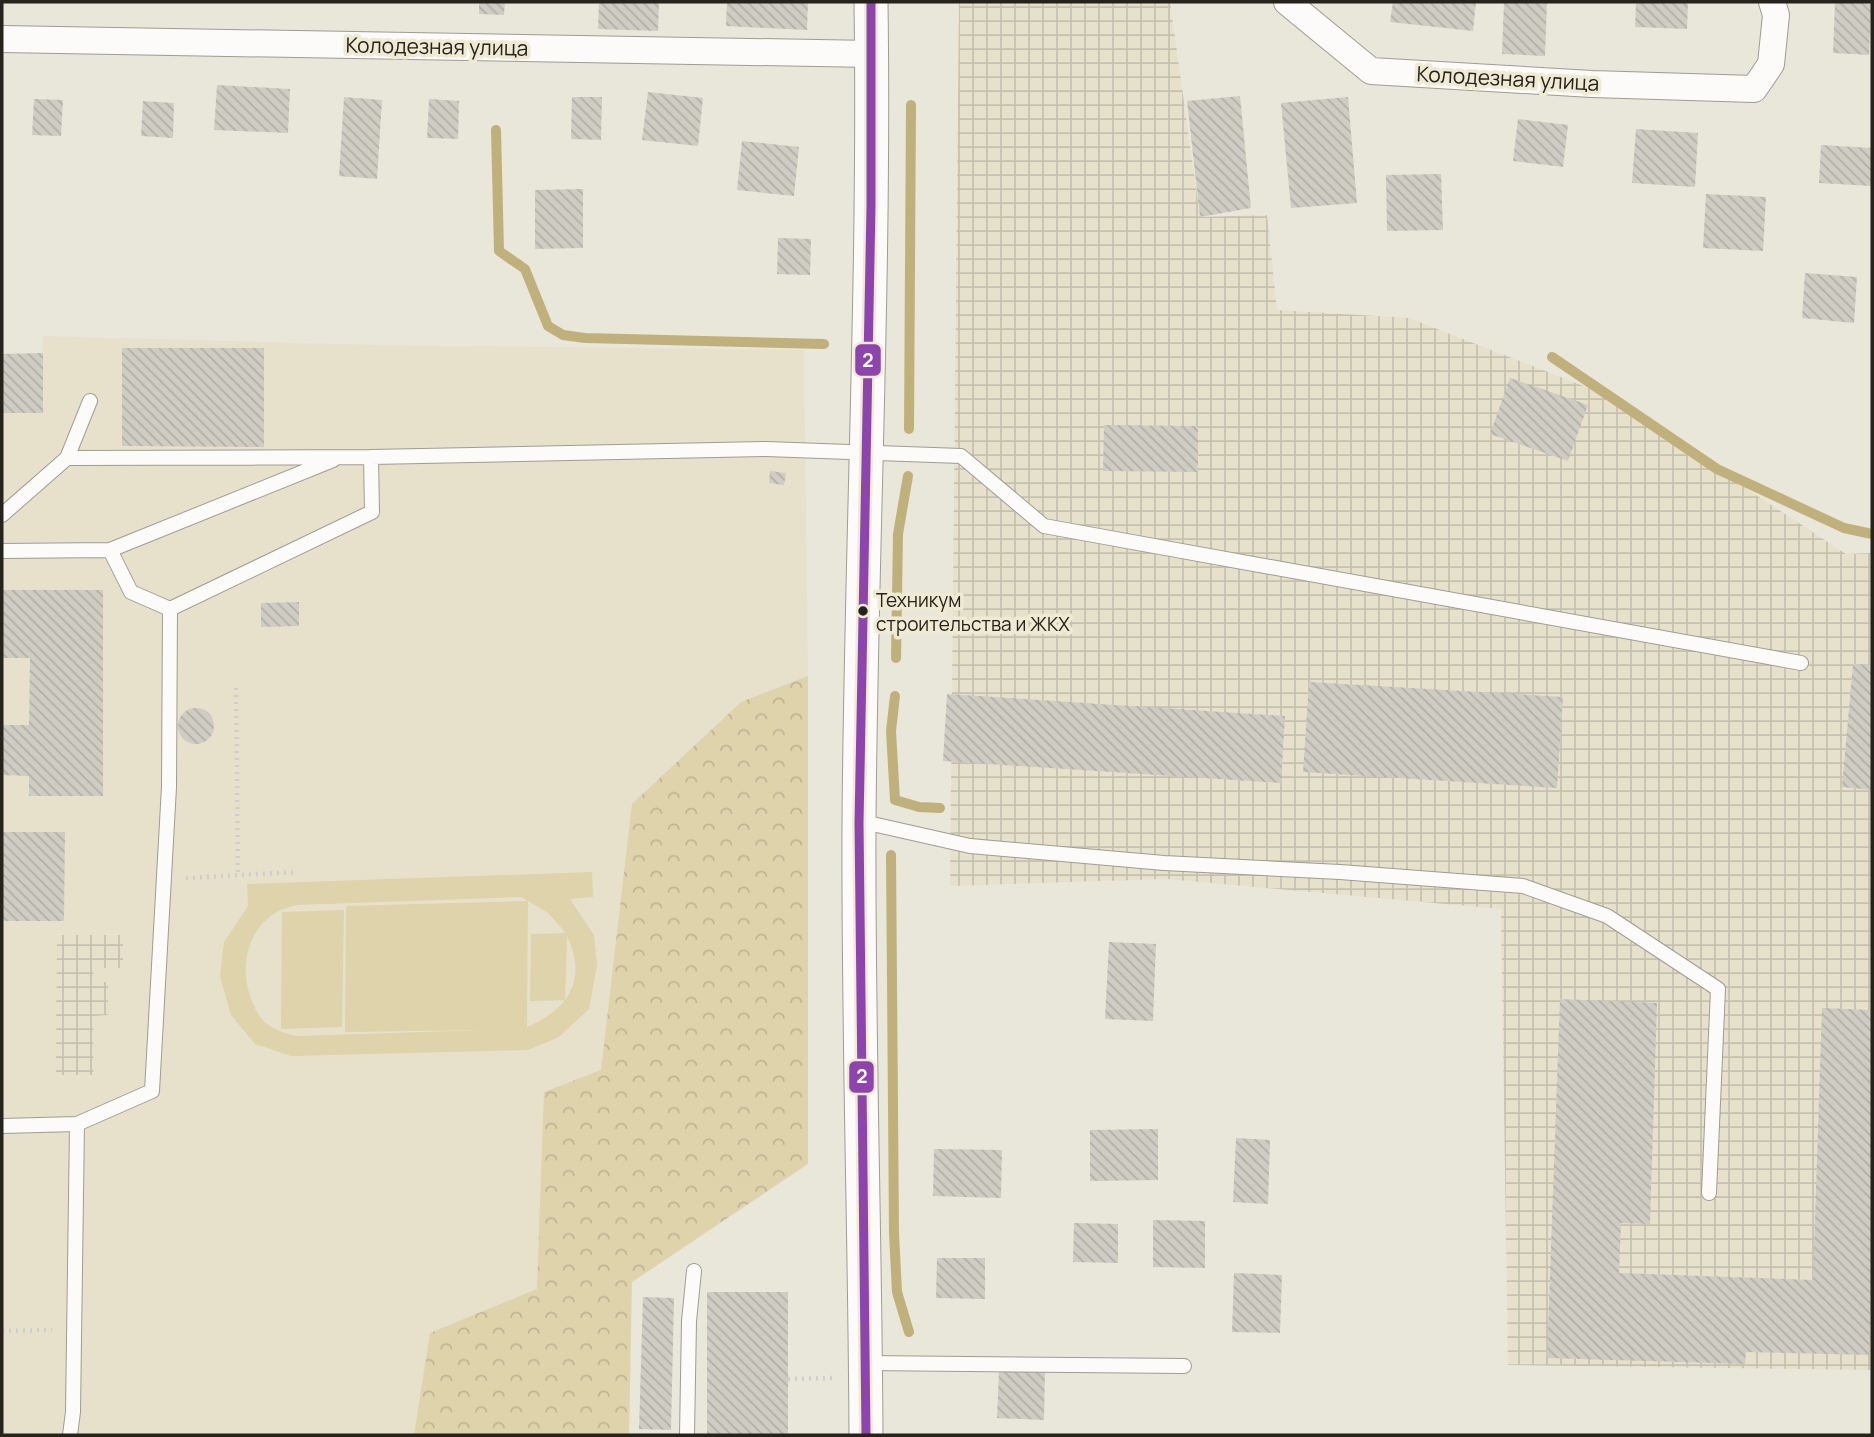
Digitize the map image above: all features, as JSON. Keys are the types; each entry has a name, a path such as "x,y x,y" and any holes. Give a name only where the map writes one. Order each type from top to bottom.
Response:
{"street":[{"path":"866,1435 860,1105 859,821 867,453 872,2"},
{"name":"Колодезная улица","path":"1287,2 1371,71 1592,84 1754,89 1772,64 1776,15 1772,2"},
{"name":"Колодезная улица","path":"2,39 872,54"}],"lane":[{"path":"2,515 68,458 90,401"},
{"path":"68,458 371,457 766,449 961,456 1044,526 1801,663"},
{"path":"2,551 110,550 341,457"},
{"path":"110,550 131,592 170,609 372,512 371,457"},
{"path":"2,1126 77,1124 152,1091 169,787 170,609"},
{"path":"859,821 970,846 1164,863 1523,886 1607,916 1718,989 1709,1193"},
{"path":"70,1435 73,1412 77,1124"},
{"path":"687,1435 689,1321 694,1271"},
{"path":"865,1370 1184,1366"}],"path":[{"path":"236,688 238,876"},
{"path":"164,880 296,872"},
{"path":"2,1331 74,1330"},
{"path":"788,1379 865,1370"}],"shaded area":[{"path":"959,2 1170,2 1200,217 1267,215 1277,310 1409,318 1599,392 1846,554 1872,553 1872,1370 1508,1365 1501,909 1167,879 950,886"},
{"path":"43,336 379,345 804,350 808,676 808,1164 626,1171 629,1435 2,1435 2,354 42,353"},
{"path":"57,935 123,935 123,968 93,968 93,982 108,982 108,1015 93,1016 93,1075 56,1075"}],"green space":[{"path":"808,676 808,1164 632,1282 629,1435 414,1435 430,1333 537,1289 544,1092 601,1070 632,804 741,702"},
{"path":"592,872 593,897 570,899 594,935 597,965 589,1009 559,1037 528,1050 291,1056 255,1044 231,1015 220,976 224,942 248,906 247,884","holes":["522,897 527,901 346,906 345,1032 487,1030 296,1036 273,1028 259,1016 246,977 248,952 257,930 277,912 296,905","528,901 548,913 566,933 531,934 530,1001 565,1000 554,1012 527,1027","567,936 575,966 574,979 565,999"]},
{"path":"344,910 342,1027 281,1029 282,912"}],"building":[{"path":"479,2 505,2 504,15 479,14"},
{"path":"599,2 659,2 658,31 598,29"},
{"path":"727,2 808,2 807,30 726,26"},
{"path":"1393,2 1476,2 1473,31 1390,22"},
{"path":"1504,2 1547,2 1545,56 1502,54"},
{"path":"1636,2 1688,2 1687,29 1635,27"},
{"path":"1835,2 1871,2 1869,55 1833,53"},
{"path":"217,85 290,89 288,133 214,130"},
{"path":"648,92 703,98 698,146 642,140"},
{"path":"1240,96 1251,208 1200,217 1187,101"},
{"path":"344,97 382,100 377,179 339,176"},
{"path":"572,97 602,97 601,140 571,139"},
{"path":"1348,97 1357,203 1291,208 1281,103"},
{"path":"34,99 63,100 61,136 32,135"},
{"path":"429,99 459,101 458,139 427,138"},
{"path":"143,101 174,103 173,138 141,136"},
{"path":"1518,119 1568,125 1563,167 1513,161"},
{"path":"1636,129 1698,133 1695,187 1632,183"},
{"path":"742,141 799,147 794,196 737,190"},
{"path":"1821,145 1872,148 1872,186 1819,183"},
{"path":"1441,174 1443,230 1387,231 1386,175"},
{"path":"583,189 583,248 535,249 535,190"},
{"path":"1706,194 1766,197 1763,251 1703,248"},
{"path":"778,238 811,239 810,275 777,274"},
{"path":"1805,273 1857,277 1854,323 1802,318"},
{"path":"122,348 264,348 264,447 122,446"},
{"path":"43,353 43,413 2,413 2,354"},
{"path":"1510,378 1588,405 1568,461 1490,434"},
{"path":"1104,425 1198,426 1198,472 1103,471"},
{"path":"770,471 786,473 784,485 769,483"},
{"path":"2,590 103,590 103,796 29,796 29,776 2,775 2,725 29,725 30,658 2,658"},
{"path":"299,602 299,626 261,627 261,603"},
{"path":"1853,664 1872,665 1872,790 1842,787"},
{"path":"1309,682 1563,697 1557,788 1303,772"},
{"path":"947,694 1285,716 1281,783 943,761"},
{"path":"196,708 208,714 214,726 208,738 196,744 184,738 178,726 184,714"},
{"path":"2,832 65,832 64,921 2,921"},
{"path":"1109,942 1156,944 1153,1021 1105,1019"},
{"path":"1560,999 1657,1003 1650,1224 1621,1223 1619,1273 1813,1280 1822,1008 1872,1010 1869,1355 1746,1352 1745,1364 1547,1358"},
{"path":"1158,1129 1158,1180 1090,1181 1090,1130"},
{"path":"1236,1138 1270,1140 1268,1204 1233,1202"},
{"path":"934,1149 1002,1150 1001,1198 933,1196"},
{"path":"1153,1220 1205,1221 1205,1268 1153,1267"},
{"path":"1074,1223 1118,1224 1118,1263 1073,1262"},
{"path":"937,1258 985,1258 985,1299 936,1298"},
{"path":"1234,1273 1282,1275 1280,1333 1232,1332"},
{"path":"707,1292 788,1292 788,1435 707,1435"},
{"path":"643,1297 674,1298 671,1430 639,1429"},
{"path":"999,1371 1045,1372 1044,1420 997,1418"}],"waterway":[{"path":"909,429 911,105"},
{"path":"496,130 499,251 525,269 548,326 563,335 585,338 824,344"},
{"path":"1552,357 1717,469 1844,528 1872,534"},
{"path":"896,658 898,534 908,476"},
{"path":"895,696 891,731 895,800 919,807 940,808"},
{"path":"891,855 894,1233 897,1292 909,1332"}],"transit line":[{"name":"2","path":"866,1435 859,823 871,207 871,2"}],"place":[{"name":"Техникум строительства и ЖКХ","path":"863,611"}]}
